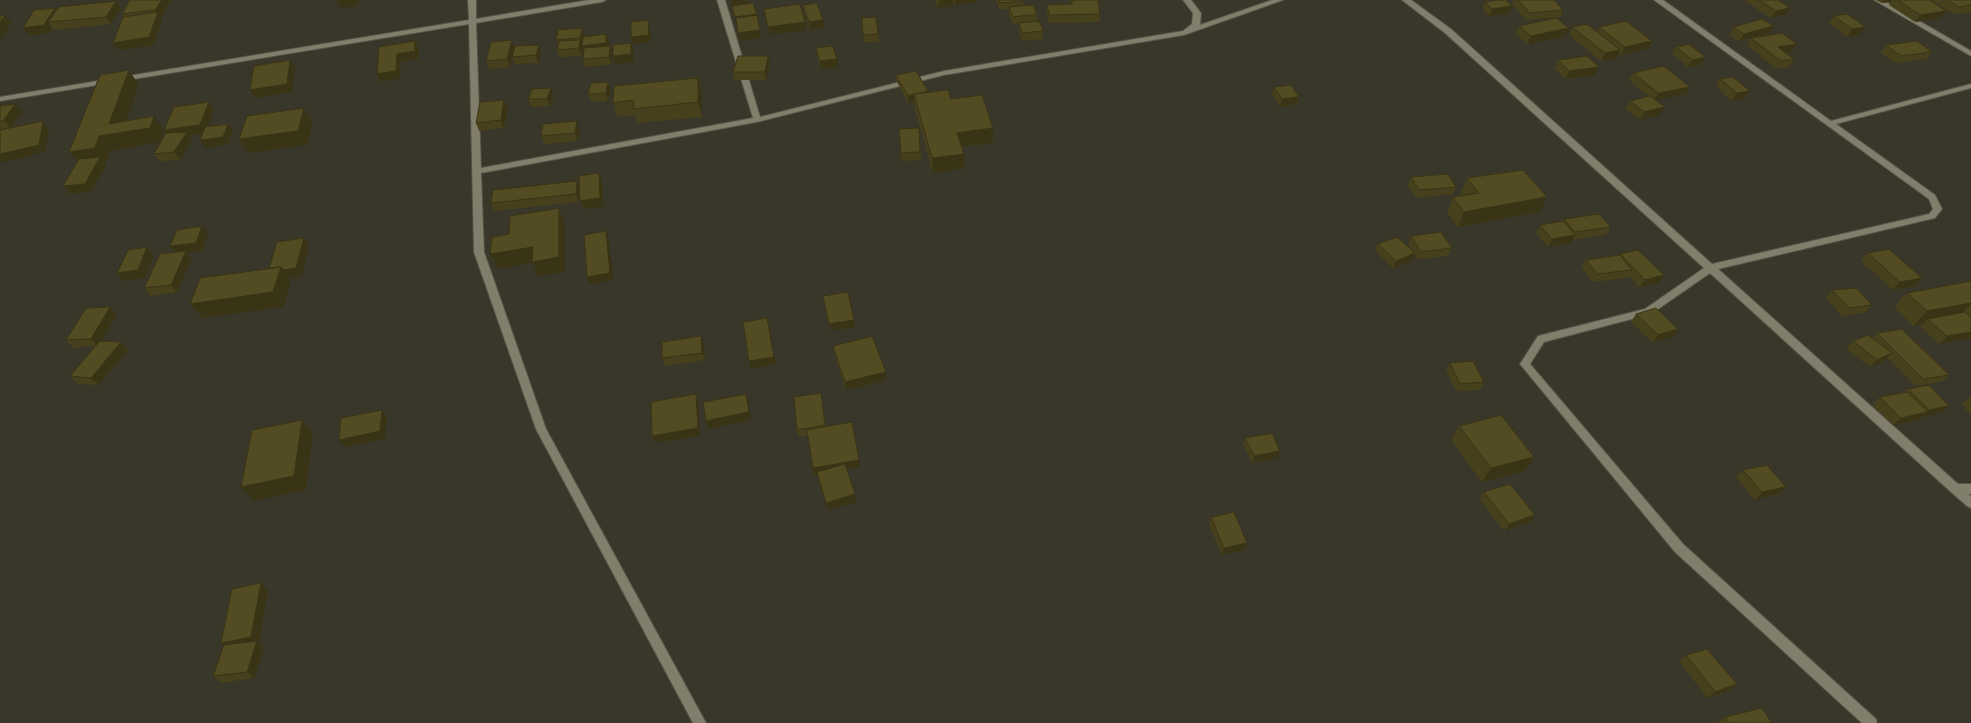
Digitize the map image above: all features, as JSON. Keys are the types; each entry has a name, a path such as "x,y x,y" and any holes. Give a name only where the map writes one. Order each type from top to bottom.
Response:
{"street":[{"path":"472,0 479,252 541,429 700,723"},
{"path":"0,99 602,0"},
{"path":"721,0 757,120"},
{"path":"1184,34 1196,26 1197,13 1187,0"},
{"path":"476,171 757,120 944,73 1184,34 1279,0"},
{"path":"1406,0 1448,31 1971,503"},
{"path":"1658,0 1832,123 1932,197 1938,209 1932,216 1710,268 1648,312 1541,339 1525,364 1679,548 1871,723"},
{"path":"1878,0 1971,54"},
{"path":"1832,123 1971,86"},
{"path":"1955,489 1971,489"}],"building":[{"path":"130,0 162,0 155,10 122,14"},
{"path":"999,0 1023,0 1023,1 1000,3"},
{"path":"1072,0 1098,0 1100,14 1049,15 1047,5 1072,4"},
{"path":"1506,0 1512,6 1492,9 1485,2"},
{"path":"1518,0 1554,0 1563,10 1530,13"},
{"path":"1759,0 1778,0 1790,8 1776,11"},
{"path":"1898,0 1930,0 1946,11 1920,15"},
{"path":"1949,0 1971,0 1971,5 1958,7"},
{"path":"116,1 106,17 48,22 59,7"},
{"path":"753,3 757,14 735,17 732,6"},
{"path":"817,3 823,20 809,22 803,5"},
{"path":"800,4 805,22 768,27 764,9"},
{"path":"1033,5 1037,14 1013,17 1009,7"},
{"path":"55,8 44,25 23,28 34,10"},
{"path":"158,12 149,37 113,43 123,17"},
{"path":"1847,14 1866,27 1852,29 1834,16"},
{"path":"5,15 0,23 0,16"},
{"path":"757,15 760,30 738,33 736,18"},
{"path":"876,17 878,34 863,35 862,18"},
{"path":"1556,18 1569,28 1531,36 1519,26"},
{"path":"1762,19 1774,26 1744,34 1733,27"},
{"path":"648,20 649,35 631,37 631,22"},
{"path":"1039,21 1043,31 1022,33 1019,23"},
{"path":"1626,21 1652,41 1625,47 1599,27"},
{"path":"1587,24 1620,50 1605,53 1572,27"},
{"path":"582,28 580,38 556,40 558,30"},
{"path":"1782,33 1797,44 1778,47 1794,59 1781,61 1751,38"},
{"path":"606,34 606,43 582,46 583,37"},
{"path":"512,40 507,59 486,61 491,42"},
{"path":"580,40 579,48 557,50 559,41"},
{"path":"415,41 415,51 397,54 396,71 377,74 379,47"},
{"path":"1917,41 1932,52 1901,56 1886,45"},
{"path":"631,43 631,54 613,56 613,45"},
{"path":"1689,44 1705,57 1692,60 1676,47"},
{"path":"539,45 536,55 512,57 515,46"},
{"path":"610,46 609,57 583,59 584,48"},
{"path":"833,46 837,59 820,61 816,48"},
{"path":"738,56 768,56 765,72 733,72"},
{"path":"1587,56 1599,67 1569,71 1558,60"},
{"path":"290,60 287,84 250,90 254,66"},
{"path":"1664,66 1690,87 1658,93 1633,73"},
{"path":"129,70 109,124 154,116 150,128 99,136 95,148 69,152 100,75"},
{"path":"916,71 928,91 908,96 896,75"},
{"path":"1733,77 1750,91 1737,93 1720,79"},
{"path":"698,78 698,102 633,109 634,100 613,103 614,86"},
{"path":"608,82 606,93 588,94 591,83"},
{"path":"1291,85 1299,97 1282,99 1274,87"},
{"path":"551,88 547,99 528,99 532,89"},
{"path":"948,90 951,99 982,95 993,128 957,133 964,154 932,158 914,94"},
{"path":"1650,96 1665,107 1644,112 1630,101"},
{"path":"504,100 501,120 476,123 480,102"},
{"path":"209,102 200,125 164,130 174,107"},
{"path":"15,104 4,120 0,121 0,106"},
{"path":"304,108 298,131 239,139 247,116"},
{"path":"43,121 39,145 0,154 0,130"},
{"path":"577,121 575,133 541,136 543,124"},
{"path":"228,124 223,137 200,140 205,127"},
{"path":"919,128 920,152 901,153 899,129"},
{"path":"187,132 174,152 154,154 166,133"},
{"path":"100,157 85,184 63,186 79,159"},
{"path":"1523,170 1547,197 1464,212 1453,197 1479,193 1467,178"},
{"path":"599,173 600,198 580,201 579,176"},
{"path":"1448,174 1456,187 1419,190 1411,177"},
{"path":"577,181 576,194 491,203 493,190"},
{"path":"559,208 559,257 532,262 533,247 490,254 492,237 509,234 510,216"},
{"path":"1599,214 1611,227 1575,232 1564,219"},
{"path":"1563,221 1575,235 1552,239 1540,225"},
{"path":"202,226 196,243 170,246 177,230"},
{"path":"606,231 610,273 587,277 584,235"},
{"path":"1441,232 1452,248 1421,252 1411,236"},
{"path":"1397,237 1415,253 1396,261 1378,244"},
{"path":"304,238 296,268 283,270 281,267 269,268 277,242"},
{"path":"147,247 138,270 117,273 128,250"},
{"path":"1889,249 1922,278 1900,282 1868,253"},
{"path":"1638,250 1664,275 1645,280 1620,254"},
{"path":"186,251 171,285 144,288 160,254"},
{"path":"1620,255 1632,270 1597,274 1586,260"},
{"path":"281,267 273,292 190,304 200,278"},
{"path":"1971,281 1971,303 1927,311 1907,293"},
{"path":"1856,288 1872,305 1849,308 1832,290"},
{"path":"848,292 854,320 829,324 823,296"},
{"path":"110,307 91,339 66,340 86,308"},
{"path":"1656,308 1678,329 1658,335 1636,314"},
{"path":"1965,312 1971,318 1971,332 1947,336 1927,319"},
{"path":"767,318 774,357 749,361 743,322"},
{"path":"1902,329 1949,375 1923,379 1877,333"},
{"path":"1868,335 1892,353 1877,360 1853,341"},
{"path":"701,336 702,353 662,358 662,342"},
{"path":"872,336 886,372 845,382 833,346"},
{"path":"100,341 121,342 91,378 70,376"},
{"path":"1473,361 1484,382 1460,384 1450,363"},
{"path":"1929,385 1949,406 1929,410 1908,389"},
{"path":"1907,392 1928,412 1901,418 1880,397"},
{"path":"821,393 825,425 797,430 794,397"},
{"path":"696,394 698,428 652,436 651,402"},
{"path":"746,394 749,412 706,421 703,402"},
{"path":"382,410 380,431 339,440 341,418"},
{"path":"1501,415 1534,457 1491,468 1459,426"},
{"path":"302,420 294,476 241,487 252,430"},
{"path":"852,422 859,460 813,468 807,430"},
{"path":"1272,433 1280,451 1254,456 1245,438"},
{"path":"845,464 855,494 826,503 817,472"},
{"path":"1767,465 1786,487 1762,492 1743,470"},
{"path":"1510,484 1535,515 1509,524 1484,492"},
{"path":"1234,512 1247,543 1224,548 1211,517"},
{"path":"261,583 251,637 221,643 232,589"},
{"path":"257,641 247,672 213,676 224,645"},
{"path":"1707,649 1737,684 1715,692 1686,655"},
{"path":"1762,708 1772,723 1729,723 1725,717"}]}
